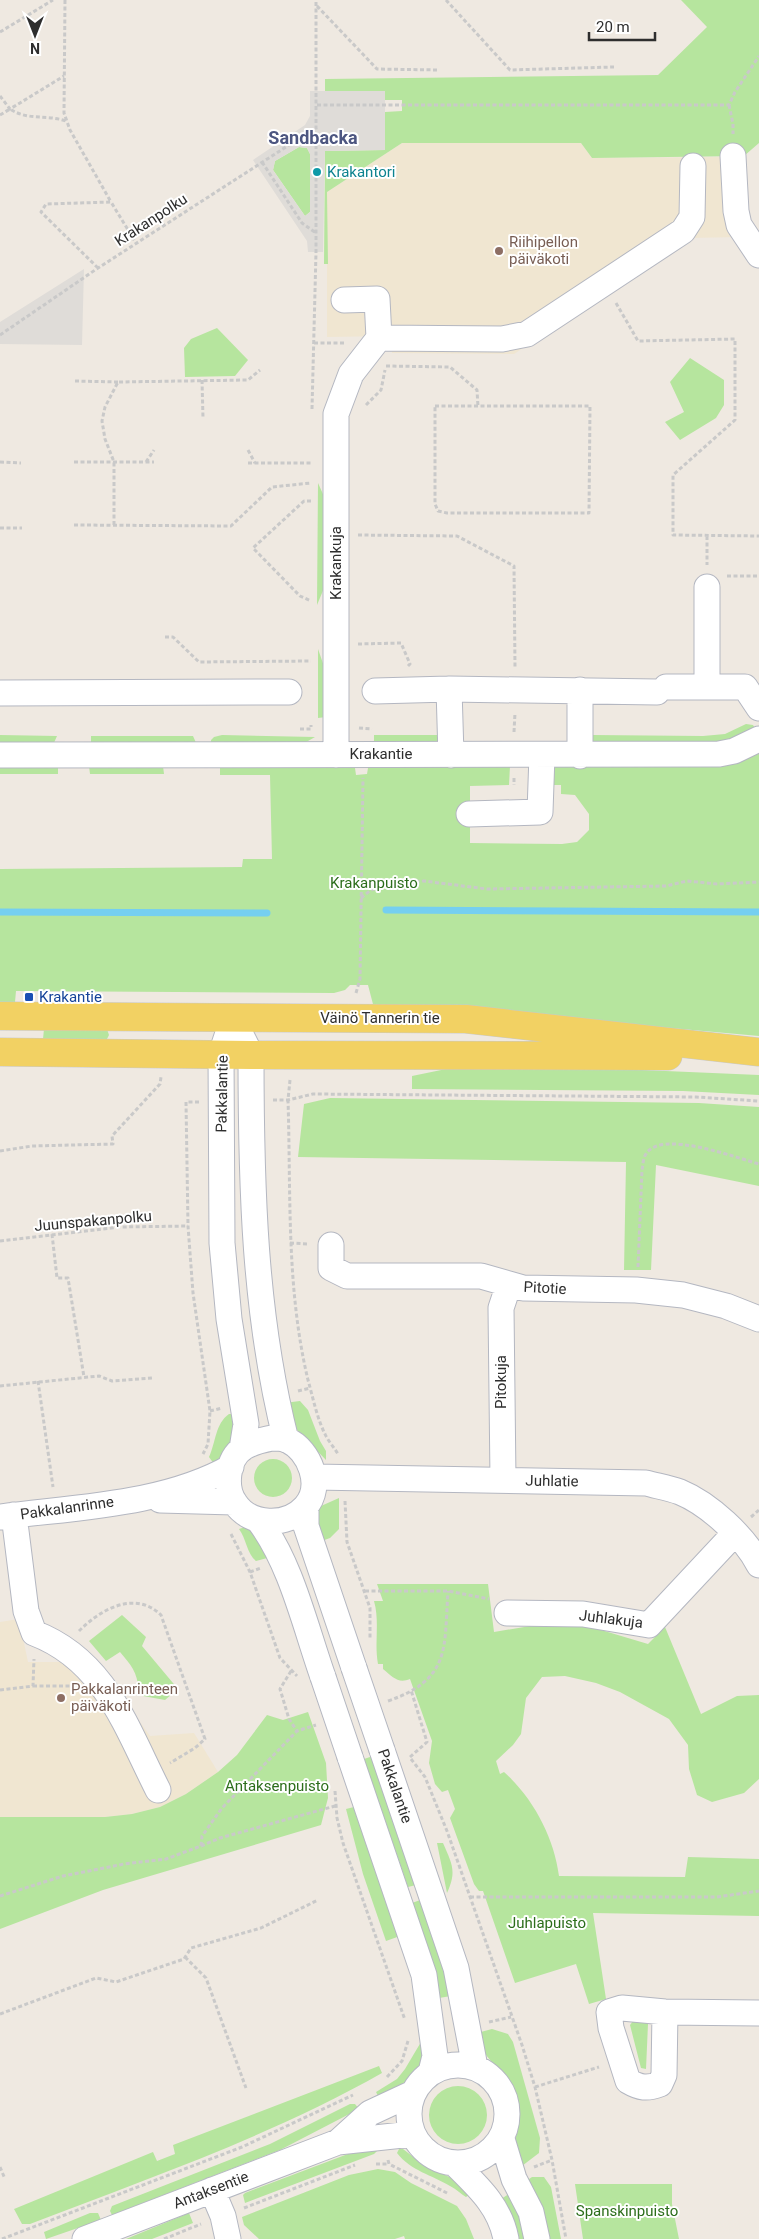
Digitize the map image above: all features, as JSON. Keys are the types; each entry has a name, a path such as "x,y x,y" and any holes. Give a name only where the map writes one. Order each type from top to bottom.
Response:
{"main road":[{"name":"Väinö Tannerin tie","path":"0,1016 466,1019 759,1052"},
{"path":"0,1052 251,1055 759,1056"}],"street":[{"path":"733,156 736,211 739,224 759,255"},
{"path":"344,300 377,299 379,338 502,340 527,334 683,231 692,217 693,166"},
{"name":"Krakankuja","path":"336,755 336,414 351,374 379,338"},
{"path":"707,577 707,686"},
{"path":"374,691 449,689 515,691 662,689 707,686 745,687 759,708"},
{"path":"449,689 451,755"},
{"path":"580,690 580,756"},
{"path":"0,693 289,692"},
{"name":"Krakantie","path":"0,755 580,756 719,754 734,751 759,739"},
{"path":"469,814 540,812 542,755"},
{"name":"Pakkalantie","path":"232,1018 221,1054 222,1243 231,1336 246,1424 236,1458"},
{"name":"Pakkalantie","path":"232,1018 251,1055 255,1247 260,1296 275,1396 286,1440"},
{"name":"Pitotie","path":"331,1256 347,1276 481,1276 523,1288 636,1290 683,1295 726,1306 759,1319"},
{"name":"Pitokuja","path":"503,1480 501,1308 509,1284"},
{"path":"259,1521 275,1521 292,1516 306,1507 313,1490 314,1477 307,1457 299,1448 286,1440 272,1438 255,1442 236,1458 229,1488 234,1502 242,1512 259,1521 272,1539 283,1561 312,1678 350,1757 424,1975 421,2035 435,2056 431,2072"},
{"name":"Pakkalanrinne","path":"7,1516 135,1499 209,1479 236,1458"},
{"name":"Juhlatie","path":"314,1477 646,1484 679,1492 705,1506 754,1554 759,1565"},
{"name":"Pakkalanrinne","path":"135,1499 234,1502"},
{"name":"Pakkalantie","path":"306,1507 306,1526 354,1668 394,1750 456,1968 475,2067"},
{"path":"7,1516 26,1611 34,1633 64,1647 87,1666 109,1693 154,1782"},
{"name":"Juhlakuja","path":"506,1613 583,1614 649,1625 734,1533"},
{"path":"666,2012 664,2076 660,2084 651,2088 640,2088 628,2081 611,2028 610,2012 622,2008 666,2012 759,2013"},
{"path":"458,2064 475,2067 496,2082 506,2101 508,2122 502,2139 492,2151 471,2162 455,2164 438,2160 423,2150 412,2134 408,2115 413,2093 420,2081 431,2072 458,2064"},
{"name":"Antaksentie","path":"338,2142 370,2112 413,2093"},
{"name":"Antaksentie","path":"85,2239 338,2142 412,2134"},
{"path":"502,2139 514,2179 531,2212 537,2239"},
{"path":"455,2164 487,2196 498,2214 506,2239"},
{"path":"212,2190 225,2227"}],"path":[{"path":"0,32 53,0"},
{"path":"65,0 64,113 111,202 136,243"},
{"path":"312,417 318,105 316,0"},
{"path":"446,0 510,70 614,67"},
{"path":"316,6 377,70 439,70"},
{"path":"733,156 733,124 729,105 735,92 759,56"},
{"path":"0,116 64,76"},
{"path":"0,96 10,109 20,116 55,117 67,121"},
{"path":"318,105 729,105"},
{"name":"Krakanpolku","path":"0,335 136,243 317,127"},
{"path":"262,162 302,223 316,233"},
{"path":"98,268 41,212 46,204 111,202"},
{"path":"604,283 638,341 736,339 734,420 673,475 673,535 759,536"},
{"path":"385,366 450,367 477,390 478,407"},
{"path":"75,381 248,380 260,370"},
{"path":"202,380 203,419"},
{"path":"114,525 114,462 105,439 102,422 105,407 118,382"},
{"path":"430,405 478,407 590,406 589,514 447,513 438,511 435,504 435,406"},
{"path":"146,462 154,450"},
{"path":"248,450 255,463"},
{"path":"311,454 311,470"},
{"path":"0,462 21,463"},
{"path":"74,462 154,462"},
{"path":"248,463 311,463"},
{"path":"311,477 311,511"},
{"path":"74,525 231,526 272,488 311,483"},
{"path":"311,501 304,501 253,548 300,596 311,601"},
{"path":"0,528 22,528"},
{"path":"350,535 457,536 514,566 514,730"},
{"path":"707,536 707,577"},
{"path":"311,591 311,609"},
{"path":"165,637 174,637 199,662 311,662 311,653"},
{"path":"350,644 401,643 410,664 404,670 405,691"},
{"path":"291,729 311,729 311,719"},
{"path":"360,979 363,775"},
{"path":"361,898 371,890 393,883 424,881 487,889 666,886 687,881 717,884 759,882"},
{"path":"0,1152 32,1146 113,1144 112,1136 160,1084 161,1077"},
{"path":"251,1101 288,1100 323,1094 696,1097 759,1101"},
{"path":"288,1100 290,1243 295,1306 310,1388 325,1434 340,1457 347,1522 347,1542 370,1608 370,1641"},
{"path":"186,1102 188,1226 193,1293 210,1411 208,1444 203,1454 191,1466 193,1484"},
{"path":"636,1290 642,1170 646,1154 655,1147 670,1143 696,1147 759,1164"},
{"name":"Juunspakanpolku","path":"0,1242 120,1227 188,1226"},
{"path":"52,1234 57,1278 68,1278 84,1377"},
{"path":"0,1386 99,1376 112,1382 152,1378"},
{"path":"38,1382 53,1488"},
{"path":"225,1528 232,1534 250,1572 280,1658 291,1671 312,1678"},
{"path":"365,1591 448,1591 490,1600 506,1613"},
{"path":"382,1703 423,1685 434,1673 443,1651 448,1591"},
{"path":"64,1647 89,1621 105,1610 129,1603 151,1606 162,1615 205,1739 154,1782"},
{"path":"0,1690 33,1686 34,1633"},
{"path":"291,1671 280,1689 290,1719 297,1731"},
{"path":"410,1758 427,1742 411,1690"},
{"path":"201,1846 202,1836 222,1808 297,1731 321,1724"},
{"path":"394,1750 410,1758 425,1777 470,1897 535,2087 552,2160 566,2239"},
{"path":"335,1789 335,1806 343,1843 407,2027 421,2035 392,2073 385,2078"},
{"path":"0,1896 63,1876 124,1864 166,1859 220,1838 335,1806"},
{"path":"470,1897 717,1897 759,1892"},
{"path":"0,2014 96,1978 116,1982 184,1959 191,1948 260,1928 318,1900"},
{"path":"185,1957 206,1978 246,2088"},
{"path":"467,2026 511,2017"},
{"path":"535,2087 621,2060"},
{"path":"2,2239 242,2147 361,2091 370,2112"},
{"path":"380,2136 389,2164"},
{"path":"514,2179 539,2163 552,2160"},
{"path":"164,2239 225,2227 362,2163"},
{"path":"371,2163 389,2164 452,2196"},
{"path":"0,2167 5,2179"}],"shaded area":[{"name":"Krakantori","path":"310,91 385,91 385,150 325,151 323,252 308,252 307,241 253,160 305,125 310,116","holes":["299,147 307,148 310,154 310,212 305,216 273,170 275,161"]},
{"name":"Riihipellon päiväkoti","path":"402,143 581,143 592,158 724,157 738,237 690,238 514,354 392,353 391,336 327,337 327,192"},
{"path":"84,269 82,345 0,344 0,322"},
{"name":"Pakkalanrinteen päiväkoti","path":"19,1619 28,1662 97,1662 150,1736 194,1733 218,1772 186,1794 160,1807 132,1814 105,1817 0,1817 0,1622"}],"green space":[{"path":"681,0 759,0 759,143 744,156 592,158 581,143 402,143 327,192 328,264 324,264 325,151 385,150 385,112 402,111 402,100 385,100 385,91 325,91 325,79 658,75 707,27"},
{"path":"299,147 307,148 310,154 310,212 305,216 273,170 275,161"},
{"path":"217,328 248,360 235,376 185,377 184,348 191,339"},
{"path":"690,358 724,380 724,405 716,418 680,440 665,422 684,412 670,382"},
{"path":"318,483 327,503 327,581 317,605"},
{"path":"318,649 326,672 326,717 318,718"},
{"path":"746,724 753,725 756,730 733,741 592,745 593,735 703,736 725,734"},
{"path":"0,735 57,736 53,745 0,746"},
{"path":"222,735 315,737 301,745 211,745 211,740 214,737"},
{"path":"374,735 437,735 438,745 374,745"},
{"path":"91,736 193,736 197,745 91,746"},
{"name":"Krakanpuisto","path":"759,752 759,1036 648,1026 374,1008 368,985 350,985 345,990 334,993 16,991 15,1002 0,1004 0,869 242,867 243,859 272,859 270,775 220,775 220,766 352,766 355,768 356,775 367,774 368,768 373,766 510,766 509,785 470,786 470,843 562,844 577,842 589,830 589,814 575,795 561,794 561,785 551,785 551,771 555,765"},
{"path":"0,766 58,766 58,774 0,774"},
{"path":"89,766 163,766 164,774 90,774"},
{"path":"44,1029 107,1029 109,1035 107,1039 43,1039"},
{"path":"451,1068 619,1069 759,1075 759,1095 683,1091 412,1089 412,1076"},
{"path":"330,1098 699,1103 759,1107 759,1186 656,1165 651,1270 624,1270 626,1162 298,1157 304,1104"},
{"path":"300,1401 308,1410 326,1451 326,1460 296,1429 284,1403"},
{"path":"229,1414 236,1414 236,1434 223,1455 214,1464 209,1457 218,1428"},
{"path":"273,1459 286,1465 292,1478 286,1491 273,1497 260,1491 254,1478 260,1465"},
{"path":"339,1498 339,1529 330,1538 319,1542 316,1513 321,1506"},
{"path":"245,1527 257,1535 271,1557 256,1561 253,1558 239,1529"},
{"name":"Juhlapuisto","path":"377,1584 488,1584 494,1632 536,1625 581,1624 648,1644 665,1627 701,1714 737,1696 759,1695 759,1779 744,1793 712,1802 697,1795 689,1769 688,1745 669,1719 620,1692 596,1683 565,1676 542,1677 526,1698 521,1734 513,1745 496,1761 500,1774 504,1772 533,1806 547,1833 559,1876 685,1877 688,1857 759,1859 759,1916 593,1913 606,1999 589,2004 576,1964 515,1983 483,1891 479,1891 474,1884 450,1818 455,1809 448,1790 442,1792 435,1784 429,1763 432,1741 410,1679 402,1681 396,1679 383,1669 383,1664 378,1664 377,1617 374,1601 383,1601"},
{"path":"122,1615 146,1637 142,1646 178,1689 165,1700 143,1696 138,1692 134,1670 120,1652 106,1661 89,1641"},
{"name":"Antaksenpuisto","path":"308,1712 326,1763 328,1798 321,1825 103,1890 0,1929 0,1817 105,1817 132,1814 160,1807 186,1794 218,1772 237,1755 267,1715 283,1720"},
{"path":"373,1756 416,1885 408,1887 364,1759"},
{"path":"354,1807 400,1936 386,1941 363,1874 346,1809"},
{"path":"437,1843 443,1843 453,1873 447,1893"},
{"path":"423,1899 451,1996 439,1998 412,1903"},
{"path":"646,2020 648,2024 646,2069 641,2068 630,2025 633,2021"},
{"path":"492,2029 508,2034 513,2042 540,2138 539,2153 518,2169 515,2143 519,2118 517,2097 511,2086 482,2050 477,2033"},
{"path":"421,2042 423,2059 417,2072 399,2087 379,2098 376,2092 397,2079"},
{"path":"379,2066 382,2073 340,2096 297,2117 164,2173 30,2224 22,2224 14,2209 153,2152 157,2161 175,2154 173,2145"},
{"path":"452,2086 464,2086 479,2094 487,2109 487,2121 479,2136 464,2144 452,2144 437,2136 429,2121 429,2109 437,2094"},
{"path":"350,2104 355,2104 359,2109 280,2150 112,2215 110,2211 112,2206 270,2144"},
{"path":"377,2143 377,2151 374,2154 245,2203 243,2195 245,2193"},
{"path":"399,2149 403,2149 425,2166 456,2180 472,2193 466,2197 452,2187 415,2168 397,2153"},
{"path":"378,2169 395,2172 411,2183 457,2206 466,2219 474,2239 405,2239 404,2236 395,2239 259,2239 244,2225 242,2217 349,2175"},
{"path":"532,2177 544,2177 551,2187 561,2239 545,2239 526,2181"},
{"name":"Spanskinpuisto","path":"575,2184 672,2184 672,2204 679,2239 583,2239"},
{"path":"512,2192 529,2239 517,2239 501,2199"},
{"path":"90,2213 98,2213 101,2220 46,2239 44,2232"},
{"path":"189,2213 193,2223 152,2239 126,2239"}],"waterway":[{"path":"386,910 759,912"},
{"path":"0,912 267,913"}],"place":[{"name":"Krakantori","path":"317,172"},
{"name":"Riihipellon päiväkoti","path":"499,251"},
{"name":"Krakantie","path":"29,997"},
{"name":"Pakkalanrinteen päiväkoti","path":"61,1698"}],"district":[{"name":"Sandbacka","path":"313,138"}]}
